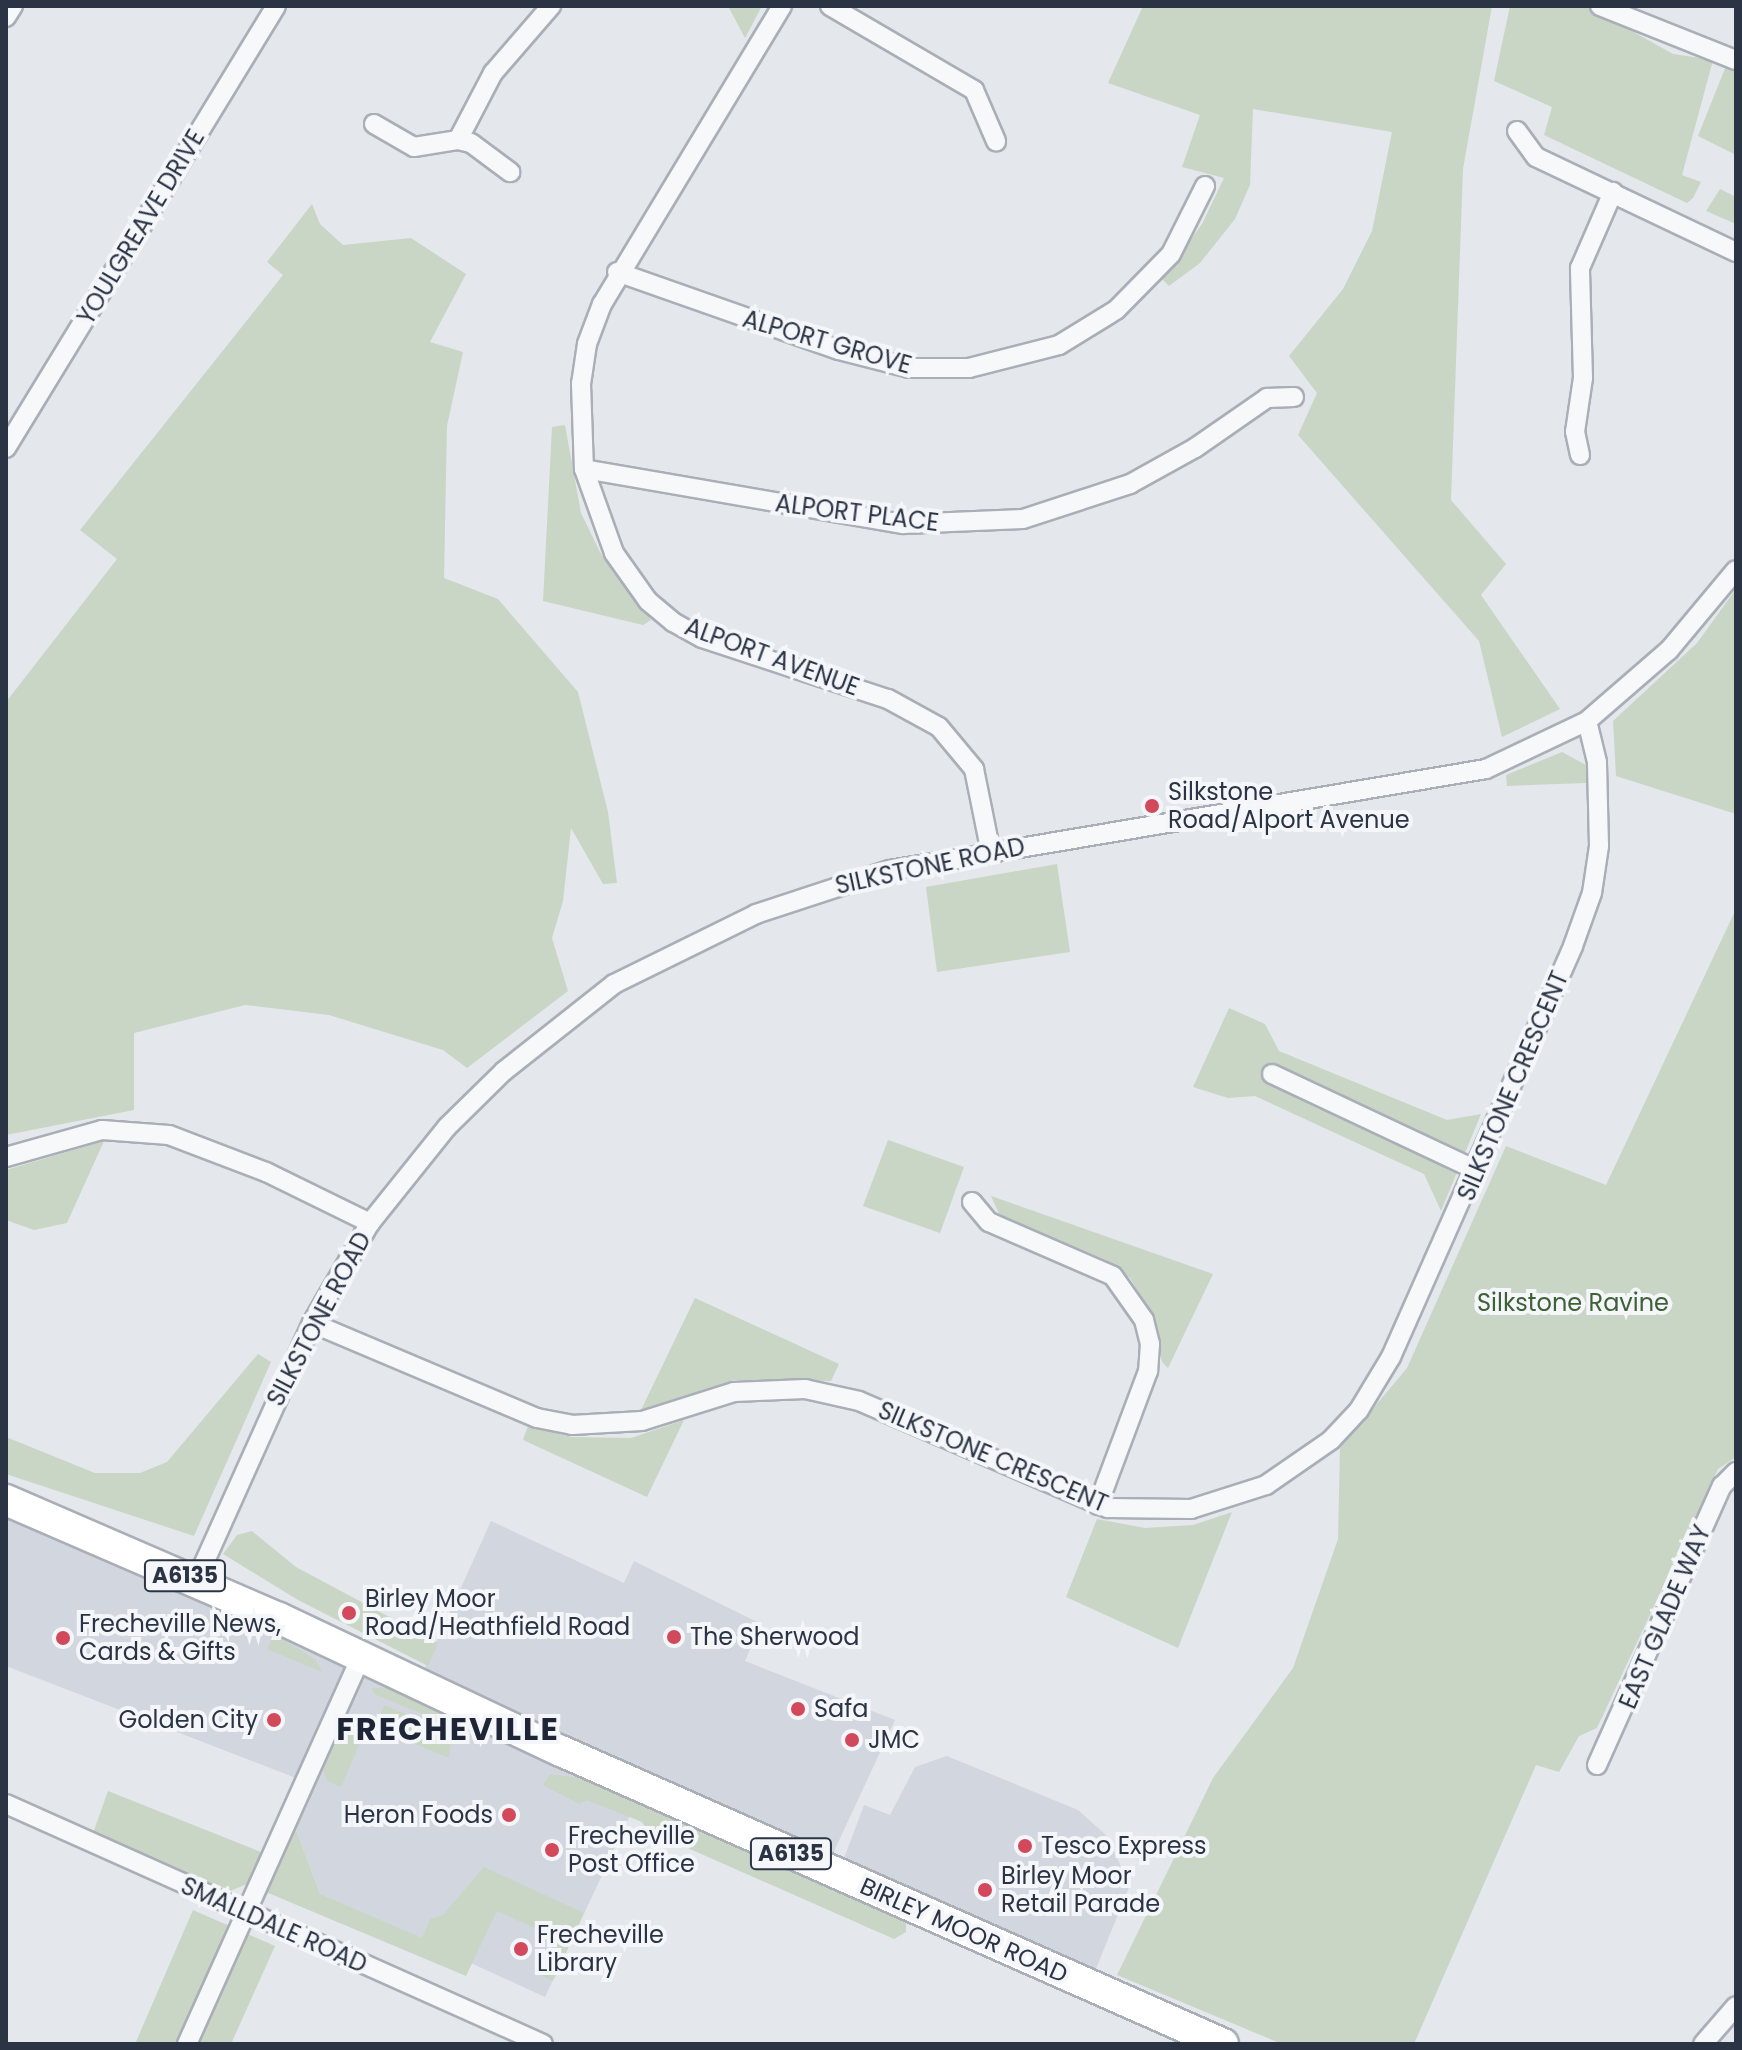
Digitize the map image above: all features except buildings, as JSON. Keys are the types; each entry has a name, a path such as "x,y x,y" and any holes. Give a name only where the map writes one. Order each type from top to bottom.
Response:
{"main road":[{"name":"BIRLEY MOOR ROAD","path":"6,1500 362,1655 561,1751 1223,2044"}],"street":[{"path":"6,17 13,6"},
{"name":"YOULGREAVE DRIVE","path":"6,448 276,6"},
{"path":"458,140 493,73 551,6"},
{"name":"ALPORT AVENUE","path":"782,6 617,272 587,344 579,426 584,469 614,553 648,601 673,622 702,638 888,699 939,727 974,769 991,853"},
{"path":"830,6 974,90 996,141"},
{"path":"1600,6 1736,60"},
{"path":"374,124 414,147 458,140 471,143 510,172"},
{"path":"1517,131 1536,157 1736,252"},
{"name":"ALPORT GROVE","path":"617,272 839,350 909,368 969,368 1059,345 1116,310 1171,254 1205,186"},
{"path":"1580,455 1575,432 1583,378 1580,268 1613,192"},
{"name":"ALPORT PLACE","path":"584,469 903,524 1023,519 1130,484 1195,448 1267,398 1294,397"},
{"name":"SILKSTONE ROAD","path":"196,1581 312,1323 370,1223 447,1127 504,1071 614,984 683,947 824,888 890,870 1447,780 1486,769 1587,721 1669,650 1736,570"},
{"name":"SILKSTONE CRESCENT","path":"312,1323 537,1418 572,1425 642,1421 734,1392 771,1387 859,1401 1098,1505 1162,1512 1234,1499 1300,1465 1331,1440 1359,1410 1391,1357 1476,1170 1592,893 1601,803 1587,721"},
{"path":"1272,1074 1476,1170"},
{"path":"6,1157 102,1130 169,1135 266,1172 370,1223"},
{"path":"972,1202 989,1222 1113,1276 1144,1320 1150,1344 1148,1371 1098,1505"},
{"name":"EAST GLADE WAY","path":"1597,1765 1722,1486 1736,1472"},
{"path":"187,2044 362,1655"},
{"name":"SMALLDALE ROAD","path":"6,1804 543,2044"},
{"path":"1703,2044 1736,2006"}],"shaded area":[{"path":"6,1500 419,1681 491,1521 624,1583 634,1561 761,1624 745,1661 895,1720 817,1888 633,1809 545,1997 320,1894 293,1822 304,1781 6,1666"},
{"name":"Birley Moor Retail Parade","path":"947,1756 1078,1810 1106,1835 1130,1885 1095,1971 843,1861 864,1805 890,1815 915,1767"}],"green space":[{"path":"728,6 762,6 745,38"},
{"path":"1143,6 1492,6 1463,169 1451,500 1506,564 1481,595 1560,709 1502,737 1479,641 1298,435 1317,393 1289,356 1343,289 1372,231 1392,132 1253,109 1250,185 1235,219 1200,263 1169,286 1162,279 1202,224 1224,178 1182,167 1200,115 1108,83"},
{"path":"1510,6 1587,6 1673,54 1713,60 1682,175 1701,182 1693,198 1687,203 1544,135 1552,107 1494,81"},
{"path":"1726,66 1736,70 1736,155 1698,136"},
{"path":"1720,189 1736,197 1736,224 1706,211"},
{"path":"312,204 320,224 343,245 411,238 466,274 430,342 463,352 447,426 444,578 498,599 578,692 608,812 617,883 603,884 571,828 563,901 552,938 568,991 467,1068 443,1050 329,1015 245,1005 134,1033 134,1110 6,1135 6,702 117,559 80,530 283,275 267,262"},
{"path":"565,425 581,513 600,552 651,620 643,625 543,601 552,427"},
{"path":"1736,589 1736,814 1616,776 1613,721 1697,643"},
{"path":"1562,752 1586,765 1586,783 1507,786 1506,775"},
{"path":"1057,864 1070,952 937,972 926,887"},
{"name":"Silkstone Ravine","path":"1736,909 1736,1457 1718,1469 1597,1728 1579,1736 1559,1772 1536,1765 1414,2044 1282,2044 1117,1975 1213,1778 1293,1668 1338,1539 1340,1448 1407,1368 1506,1146 1606,1185"},
{"path":"1229,1008 1265,1024 1279,1051 1447,1120 1481,1114 1441,1211 1424,1174 1255,1096 1228,1098 1193,1087"},
{"path":"888,1140 964,1167 940,1233 863,1206"},
{"path":"104,1141 67,1223 34,1230 6,1220 6,1170"},
{"path":"991,1196 1213,1274 1168,1368 1162,1362 1152,1315 1130,1278 1104,1259 1000,1216"},
{"path":"695,1298 839,1364 831,1381 735,1380 641,1410"},
{"path":"258,1354 271,1362 194,1536 6,1474 6,1437 95,1473 140,1473 167,1462"},
{"path":"684,1420 647,1497 523,1440 528,1426 572,1437 631,1438"},
{"path":"1232,1512 1178,1648 1066,1597 1097,1519 1145,1528 1193,1525"},
{"path":"252,1531 296,1567 438,1643 428,1666 298,1600 223,1554 237,1535"},
{"path":"274,1634 316,1660 322,1672 267,1649"},
{"path":"372,1688 387,1688 447,1714 456,1728 374,1694"},
{"path":"384,1705 452,1734 449,1758 375,1727"},
{"path":"342,1726 363,1736 341,1787 327,1781 323,1769"},
{"path":"550,1774 597,1780 906,1922 906,1932 894,1939 647,1830 642,1822 587,1800 579,1804 543,1785"},
{"path":"108,1791 281,1860 293,1822 320,1894 422,1938 430,1919 443,1915 484,1867 584,1913 553,1981 543,1976 559,1939 497,1911 466,1976 247,1884 230,1891 93,1833"},
{"path":"193,1910 275,1946 231,2044 135,2044"}],"place":[{"name":"Silkstone Road/Alport Avenue","path":"1152,806"},
{"name":"Birley Moor Road/Heathfield Road","path":"349,1613"},
{"name":"The Sherwood","path":"674,1637"},
{"name":"Frecheville News, Cards & Gifts","path":"63,1638"},
{"name":"Safa","path":"798,1709"},
{"name":"Golden City","path":"274,1720"},
{"name":"JMC","path":"852,1740"},
{"name":"Heron Foods","path":"509,1815"},
{"name":"Tesco Express","path":"1025,1846"},
{"name":"Frecheville Post Office","path":"552,1850"},
{"name":"Birley Moor Retail Parade","path":"985,1890"},
{"name":"Frecheville Library","path":"521,1949"}],"district":[{"name":"FRECHEVILLE","path":"448,1729"}]}
